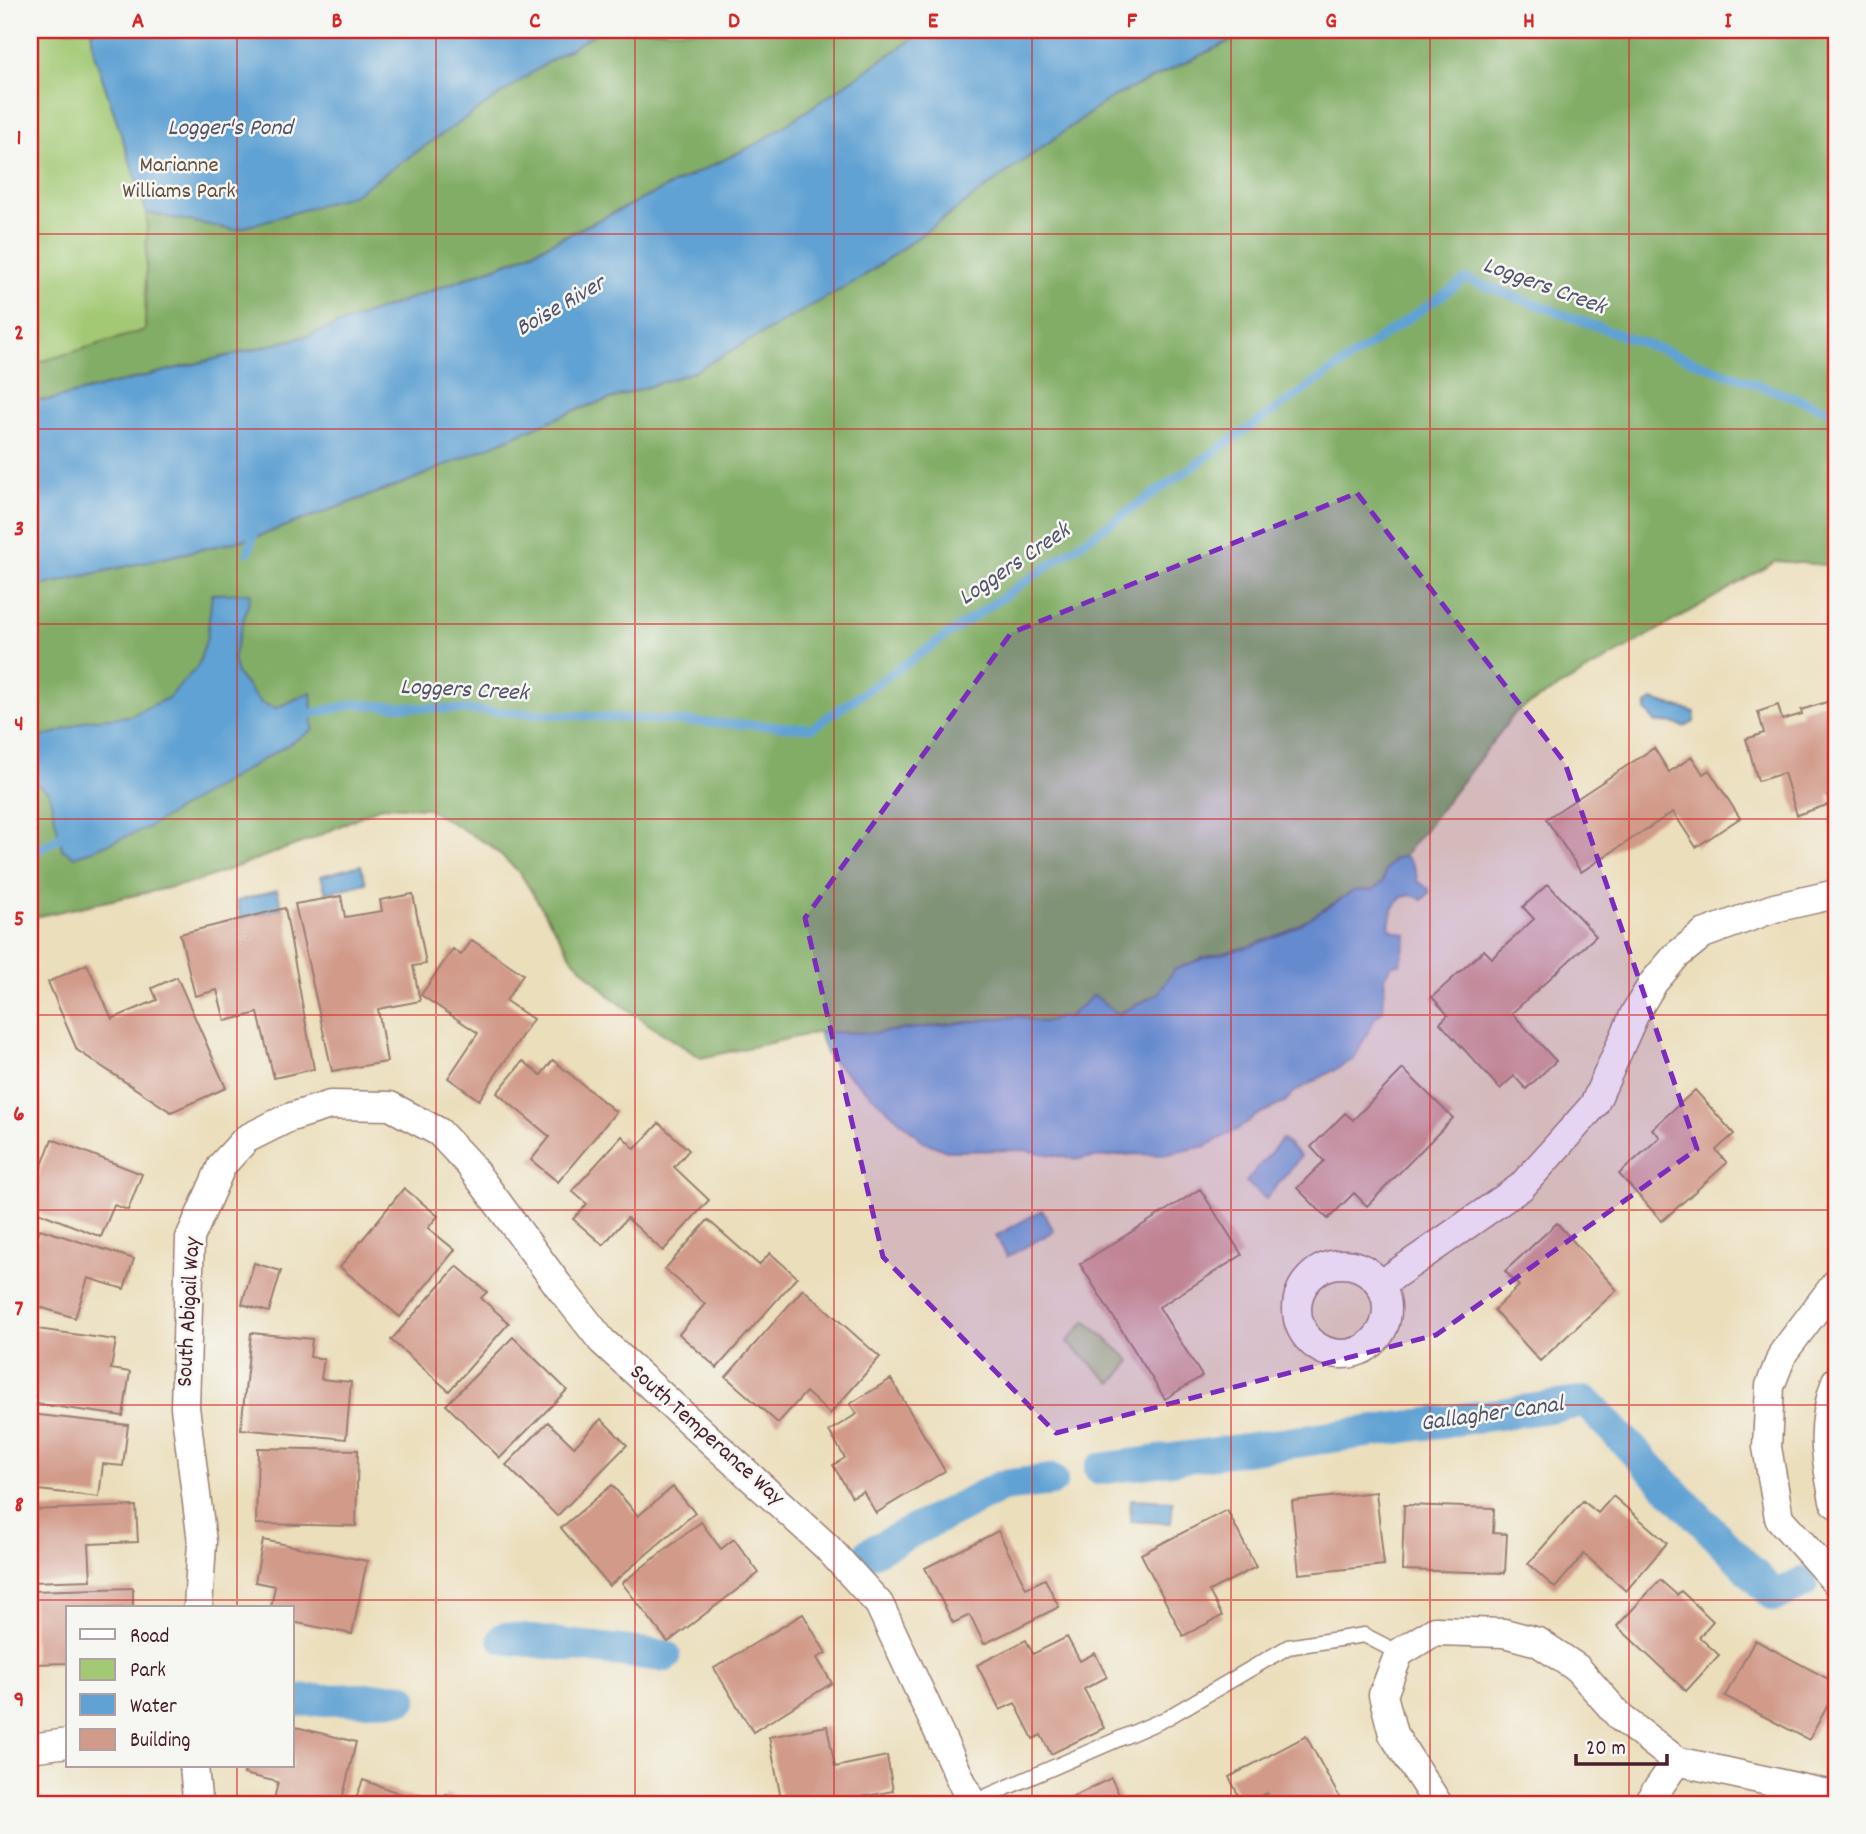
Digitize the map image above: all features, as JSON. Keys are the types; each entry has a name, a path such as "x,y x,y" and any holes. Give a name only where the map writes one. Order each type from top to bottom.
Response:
{"street":[{"path":"1380,1285 1521,1188 1594,1105 1635,1013 1653,983 1676,956 1703,934 1774,908 1836,894"},
{"name":"South Abigail Way","path":"198,1606 202,1542 185,1407 190,1238 222,1164 246,1139 288,1118 330,1105 390,1106"},
{"name":"South Temperance Way","path":"390,1106 439,1132 470,1164 602,1341 826,1546 879,1604 972,1804"},
{"path":"1836,1283 1783,1353 1770,1387 1766,1447 1779,1518 1836,1581"},
{"path":"1836,1381 1828,1404 1825,1453 1836,1504"},
{"path":"1438,1804 1393,1734 1383,1695 1399,1653 1435,1631 1504,1633 1538,1642 1577,1668 1621,1718 1677,1761 1836,1796"},
{"path":"30,1748 66,1743"},
{"path":"1647,1804 1677,1761"},
{"path":"194,1768 200,1804"}],"lane":[{"path":"972,1804 1165,1719 1288,1647 1364,1634 1399,1653"}],"highlighted area":[{"path":"1357,493 1565,763 1697,1149 1436,1335 1056,1433 883,1257 805,918 1011,633"}],"green space":[{"name":"Marianne Williams Park","path":"30,30 853,30 331,301 30,365"},
{"path":"601,30 926,30 759,143 517,259 308,336 49,400 30,400 30,365 145,330 147,213 235,230 545,64"},
{"path":"1253,30 1836,30 1836,566 1777,561 1516,712 1404,856 1394,859 1385,871 1383,882 1373,890 1354,891 1287,932 1174,970 1158,994 1118,1015 1067,1018 1061,1016 1046,1022 1020,1016 875,1033 819,1032 701,1058 611,997 574,960 520,873 491,846 426,808 382,806 312,839 195,882 30,918 30,588 256,537 409,481 573,411 693,372 861,278 1109,99"},
{"path":"1086,1321 1131,1361 1112,1383 1067,1342"}],"water":[{"name":"Logger's Pond","path":"91,30 601,30 545,64 353,195 235,230 147,213 94,53"},
{"name":"Boise River","path":"926,30 1253,30 1109,99 861,278 693,372 573,411 409,481 256,537 30,588 30,400 49,400 308,336 518,259 759,143"},
{"path":"251,593 233,658 237,674 261,703 276,708 311,692 313,730 145,829 75,857 62,849 49,792 30,780 30,740 87,720 130,716 168,698 198,666 207,637 212,594"},
{"path":"1653,700 1695,712 1694,722 1684,727 1670,722 1656,723 1646,711 1647,704"},
{"path":"1404,856 1414,867 1417,881 1429,889 1429,893 1422,900 1413,895 1402,897 1392,909 1389,927 1407,935 1400,964 1392,964 1385,976 1383,1011 1375,1018 1354,1059 1293,1093 1284,1103 1257,1115 1240,1128 1206,1146 1163,1155 1136,1154 1077,1159 1023,1150 947,1151 924,1142 827,1056 819,1032 875,1033 1020,1016 1046,1022 1061,1016 1067,1018 1094,995 1118,1014 1158,994 1174,970 1287,932 1354,891 1373,890 1383,882 1385,871 1394,859"},
{"path":"361,865 366,883 326,893 321,876"},
{"path":"277,890 282,908 241,919 237,901"},
{"path":"1282,1139 1301,1156 1266,1199 1246,1182"},
{"path":"1042,1210 1054,1231 1007,1257 996,1236"},
{"path":"1131,1499 1173,1501 1171,1523 1130,1521"}],"building":[{"path":"1836,691 1835,793 1828,795 1830,804 1797,815 1784,773 1758,781 1746,739 1764,733 1758,712 1778,705 1782,720 1802,714 1801,710 1833,700 1831,693"},
{"path":"1654,748 1669,772 1692,757 1703,774 1709,770 1740,818 1696,847 1673,812 1581,872 1546,819"},
{"path":"1548,884 1596,936 1512,1013 1556,1061 1526,1089 1514,1076 1500,1089 1440,1023 1448,1015 1432,997 1484,950 1492,958 1534,919 1523,907"},
{"path":"413,894 426,964 413,966 420,1001 378,1009 387,1062 332,1071 295,904 341,896 345,917 382,911 380,900"},
{"path":"285,908 314,1069 274,1078 258,1013 225,1021 217,990 195,996 180,934"},
{"path":"472,940 523,974 506,1001 533,1019 479,1100 448,1078 478,1033 421,995 453,949 461,955"},
{"path":"87,964 112,1019 157,1000 152,988 177,977 226,1088 171,1112 77,1050 48,982"},
{"path":"553,1060 616,1112 558,1182 531,1160 550,1137 497,1093 523,1061 541,1075"},
{"path":"1403,1069 1453,1118 1367,1206 1354,1193 1328,1219 1297,1188 1324,1161 1311,1147 1345,1113 1353,1120"},
{"path":"1695,1090 1734,1134 1716,1150 1727,1163 1662,1221 1619,1174 1660,1137 1652,1129"},
{"path":"659,1123 689,1150 674,1167 709,1200 663,1251 627,1218 603,1245 573,1219 587,1204 572,1191 622,1136 635,1149"},
{"path":"52,1139 142,1174 128,1210 114,1205 101,1237 30,1209 30,1197"},
{"path":"404,1188 438,1216 428,1228 455,1250 400,1317 340,1267"},
{"path":"1200,1189 1242,1255 1159,1307 1202,1376 1165,1399 1080,1264"},
{"path":"708,1220 759,1265 770,1253 797,1277 717,1368 679,1334 705,1304 665,1269"},
{"path":"1557,1223 1617,1290 1540,1361 1494,1310 1519,1286 1505,1271"},
{"path":"40,1229 134,1259 124,1289 88,1278 75,1318 30,1304 30,1260"},
{"path":"254,1263 281,1271 269,1312 242,1304"},
{"path":"457,1266 487,1292 481,1298 509,1323 449,1391 391,1340"},
{"path":"803,1289 880,1357 830,1414 806,1392 778,1423 726,1377"},
{"path":"30,1328 116,1340 111,1369 130,1372 123,1416 30,1403"},
{"path":"251,1333 312,1339 310,1357 324,1359 321,1379 351,1382 346,1439 241,1429"},
{"path":"513,1337 567,1390 500,1458 446,1405"},
{"path":"891,1379 945,1471 876,1513 863,1491 852,1497 833,1465 845,1458 829,1431 857,1414 850,1404"},
{"path":"30,1414 128,1425 123,1466 103,1464 99,1497 30,1489"},
{"path":"601,1419 627,1445 557,1516 506,1465 548,1422 574,1447"},
{"path":"258,1448 358,1450 356,1526 256,1524"},
{"path":"612,1485 638,1516 673,1487 695,1513 609,1586 561,1528"},
{"path":"1376,1492 1384,1565 1299,1574 1292,1501"},
{"path":"1613,1496 1667,1543 1626,1591 1584,1554 1555,1588 1528,1564 1583,1501 1598,1513"},
{"path":"1404,1505 1494,1508 1493,1533 1507,1534 1505,1573 1402,1570"},
{"path":"136,1506 138,1542 89,1544 91,1580 30,1582 30,1510"},
{"path":"1227,1510 1256,1567 1209,1591 1222,1616 1183,1636 1141,1554"},
{"path":"701,1522 721,1549 734,1539 759,1573 668,1642 622,1583"},
{"path":"998,1531 1026,1588 1045,1579 1059,1607 984,1644 970,1615 953,1623 925,1568"},
{"path":"263,1540 367,1561 352,1634 294,1622 294,1606 271,1606 275,1586 255,1582"},
{"path":"1660,1580 1677,1595 1681,1591 1713,1621 1699,1637 1719,1655 1686,1691 1617,1626"},
{"path":"133,1588 133,1606 66,1606 66,1663 34,1664 32,1591"},
{"path":"803,1614 826,1653 817,1658 832,1683 753,1732 714,1668"},
{"path":"1067,1637 1080,1661 1095,1653 1107,1677 1084,1689 1104,1728 1051,1754 1041,1735 1033,1739 1015,1703 1000,1710 977,1665 1026,1640 1033,1654"},
{"path":"1755,1640 1836,1683 1836,1690 1809,1740 1725,1696"},
{"path":"294,1726 356,1742 341,1804 273,1804 278,1782 244,1774 246,1768 294,1768"},
{"path":"827,1726 835,1767 887,1756 893,1791 824,1804 782,1804 769,1737"},
{"path":"1306,1736 1343,1804 1272,1804 1267,1793 1243,1804 1229,1777"},
{"path":"1111,1778 1124,1804 1058,1804"},
{"path":"363,1780 429,1804 354,1804"},
{"path":"446,1794 474,1804 442,1804"}],"waterway":[{"name":"Loggers Creek","path":"301,716 354,704 812,728 1466,279 1836,413"},
{"path":"248,552 256,527"},
{"name":"Loggers Creek","path":"30,855 66,831"},
{"name":"Gallagher Canal","path":"1100,1469 1586,1402 1775,1596 1802,1583"},
{"name":"Gallagher Canal","path":"871,1552 1002,1486 1052,1480"},
{"name":"Gallagher Canal","path":"504,1638 665,1656"},
{"name":"Gallagher Canal","path":"294,1701 402,1698"}]}
